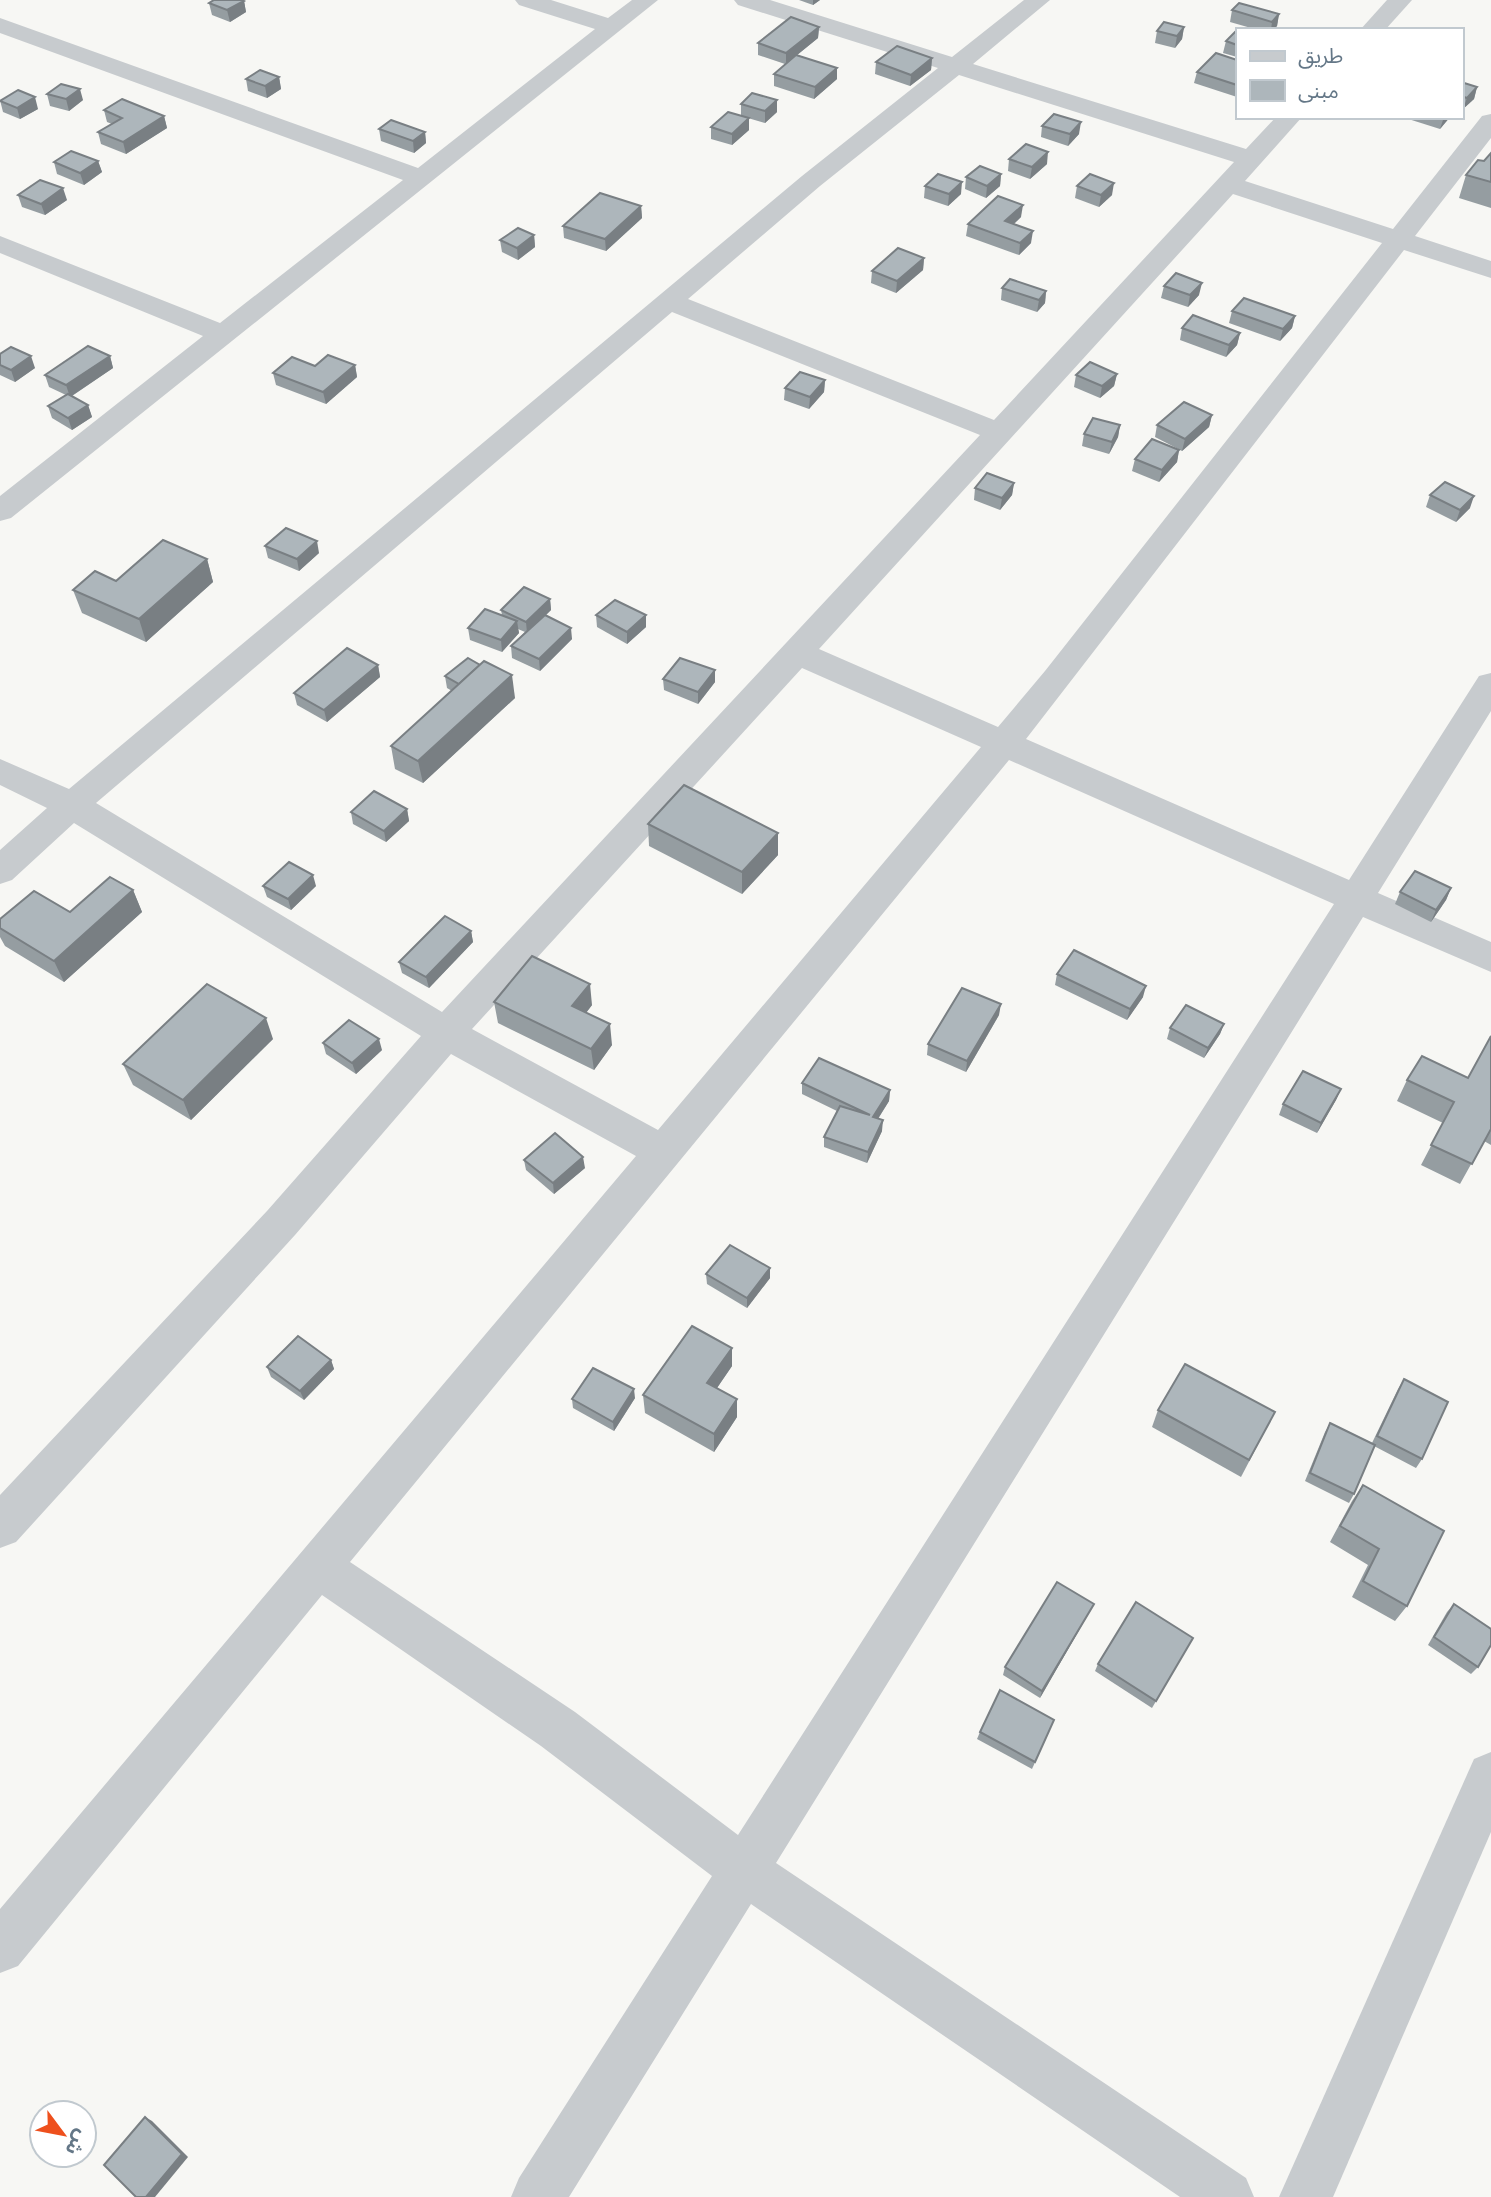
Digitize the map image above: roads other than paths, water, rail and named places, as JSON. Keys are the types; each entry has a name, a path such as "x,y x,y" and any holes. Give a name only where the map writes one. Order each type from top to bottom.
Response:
{"street":[{"path":"527,0 612,27"},
{"path":"0,511 646,0"},
{"path":"746,0 1251,159"},
{"path":"0,871 72,805 811,181 1038,0"},
{"path":"1374,28 1400,0"},
{"path":"0,25 419,177"},
{"path":"0,1527 281,1223 446,1033 1288,119"},
{"path":"0,1948 1057,679 1491,121"},
{"path":"1228,184 1491,270"},
{"path":"0,244 224,335"},
{"path":"668,302 999,432"},
{"path":"796,652 1491,958"},
{"path":"537,2197 1491,684"},
{"path":"0,771 72,805 446,1033 663,1153"},
{"path":"319,1567 558,1729 745,1871 1227,2197"},
{"path":"1306,2197 1491,1776"}]}
